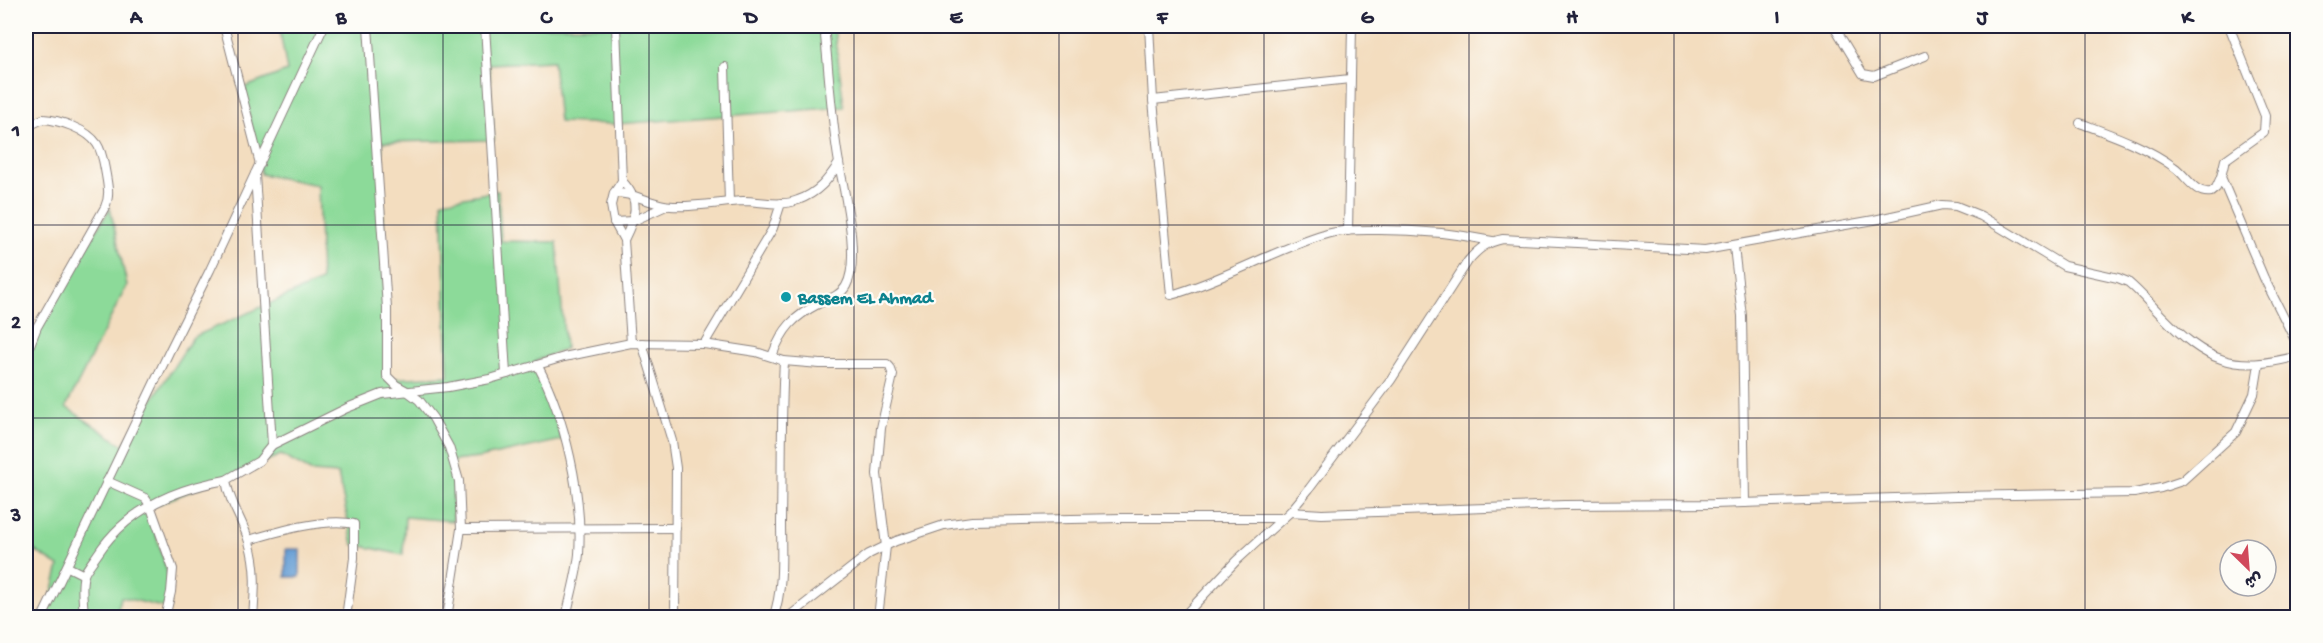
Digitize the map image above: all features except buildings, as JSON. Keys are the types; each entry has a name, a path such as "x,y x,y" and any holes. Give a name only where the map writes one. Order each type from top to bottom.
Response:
{"street":[{"path":"224,26 260,164"},
{"path":"42,618 324,26"},
{"path":"368,26 387,308 387,376 419,400 443,433 456,464 459,481 461,529 447,618"},
{"path":"485,26 506,374"},
{"path":"616,26 622,181 634,197 633,220 624,240"},
{"path":"772,356 789,324 806,311 840,293 848,281 851,267 846,192 839,163 824,26"},
{"path":"1149,26 1153,100 1171,295 1219,279 1324,234 1348,231 1452,233 1492,241 1510,239 1705,250 1734,247 1942,205 1956,206 1981,216 2064,266 2128,282 2176,330 2203,352 2230,362 2259,364 2298,356"},
{"path":"1348,231 1352,26"},
{"path":"1834,26 1863,74 1874,76 1925,57"},
{"path":"2080,123 2135,144 2173,166 2200,192 2211,192 2222,177 2225,160 2264,132 2265,126 2265,116 2229,26"},
{"path":"725,67 729,202"},
{"path":"1153,100 1350,79"},
{"path":"26,135 30,125 42,119 67,125 90,136 101,152 109,191 109,199 105,207 37,327 26,355"},
{"path":"614,193 628,194 666,206 797,201 822,186 839,163"},
{"path":"255,173 272,445"},
{"path":"2222,177 2264,278 2298,346"},
{"path":"622,181 614,193 611,205 614,222 624,240 631,343"},
{"path":"704,344 773,228 781,203"},
{"path":"614,222 633,220 666,206"},
{"path":"1182,618 1229,569 1290,512 1391,380 1468,261 1477,250 1492,241"},
{"path":"1734,247 1742,316 1745,503"},
{"path":"84,618 84,575 98,553 118,529 150,505 195,486 226,480 259,461 272,445 382,394 448,387 538,366 579,353 631,343 704,344 784,360 820,364 876,363 887,364 890,367 893,375 881,428 877,474 886,546 878,618"},
{"path":"642,344 672,441 676,468 675,618"},
{"path":"773,618 778,606 781,562 784,360"},
{"path":"1290,512 1322,514 1564,505 1745,503 2134,493 2182,481 2235,432 2254,394 2259,364"},
{"path":"26,365 26,374"},
{"path":"538,366 548,384 561,422 578,504 579,556 566,618"},
{"path":"107,480 145,498 150,505 173,569 165,618"},
{"path":"226,480 228,494 249,540 256,584 253,618"},
{"path":"788,618 869,554 944,525 972,521 1283,518"},
{"path":"249,540 284,530 321,525 354,524 354,558 346,618"},
{"path":"461,529 676,528"},
{"path":"68,567 84,575"}],"green space":[{"path":"279,26 834,26 844,107 616,124 559,122 553,61 489,64 494,140 382,142 386,379 448,376 442,201 498,191 501,241 557,242 565,349 536,361 562,440 479,458 454,461 453,521 405,517 403,555 353,544 338,474 312,472 281,455 148,508 168,575 170,609 121,597 116,617 46,617 59,566 26,545 26,348 110,208 127,285 66,407 123,445 193,337 321,281 318,185 261,174 243,88 287,71"}],"water":[{"path":"286,549 300,549 300,577 286,577"}],"place":[{"name":"Bassem EL Ahmad","path":"786,297"}]}
